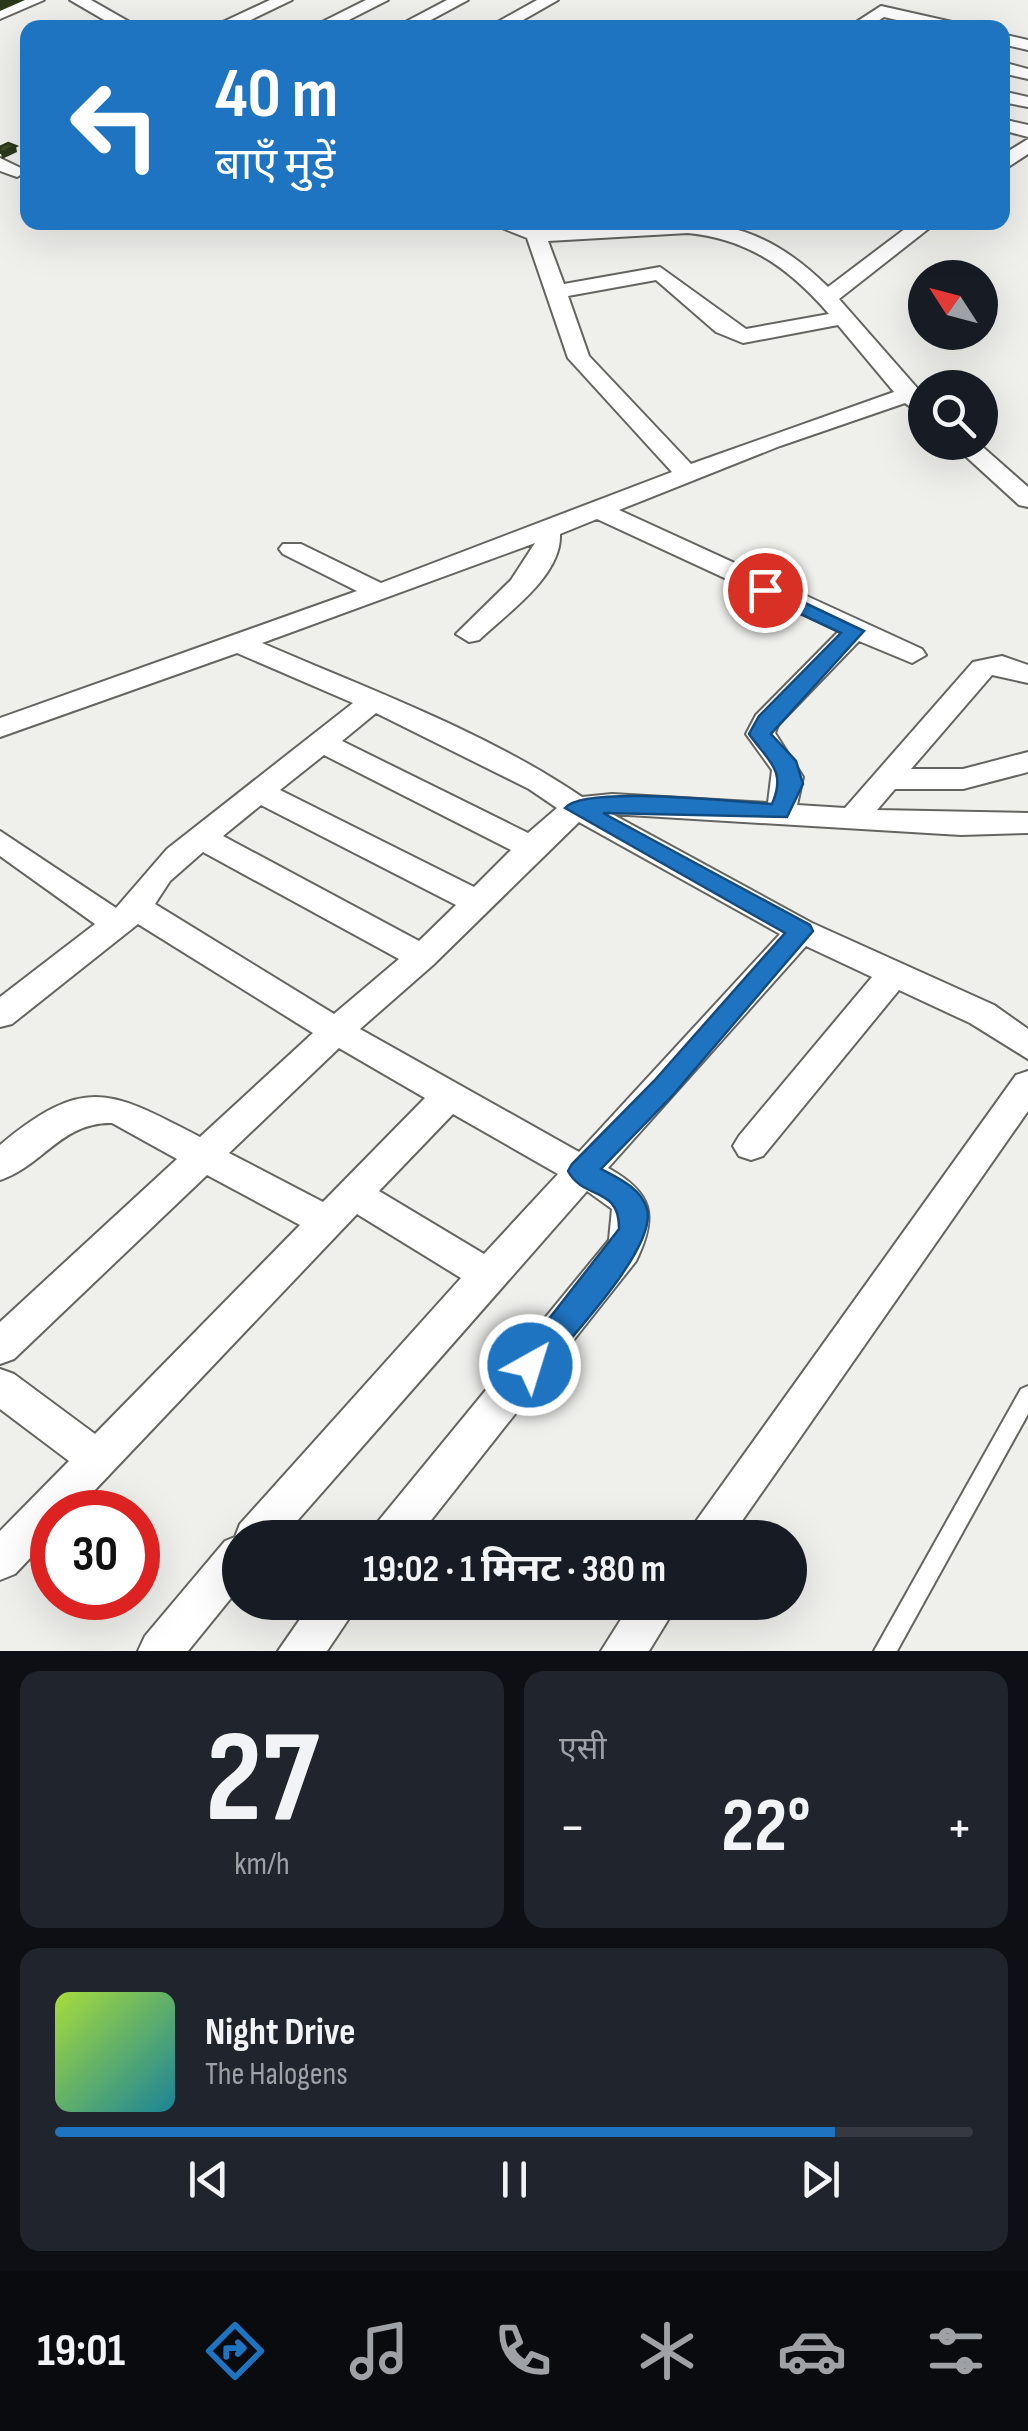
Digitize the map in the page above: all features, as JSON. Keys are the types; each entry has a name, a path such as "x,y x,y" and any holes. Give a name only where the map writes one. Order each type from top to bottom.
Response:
{"street":[{"path":"0,14 36,0"},
{"path":"78,0 117,20"},
{"path":"237,20 284,0"},
{"path":"336,20 380,0"},
{"path":"419,20 460,0"},
{"path":"511,20 550,0"},
{"path":"868,20 881,11 910,20"},
{"path":"1014,99 1028,86"},
{"path":"517,230 537,238 623,230"},
{"path":"702,230 749,239 780,257 826,300 908,394"},
{"path":"826,300 917,230"},
{"path":"537,238 579,358 687,474"},
{"path":"558,291 660,272 724,327 743,336 842,318"},
{"path":"0,728 547,531 687,474 908,405"},
{"path":"982,460 1028,500"},
{"path":"599,510 912,655"},
{"path":"469,634 547,554 547,531"},
{"path":"292,549 380,592"},
{"path":"779,812 792,784 788,766 760,734 766,721 854,631"},
{"path":"238,643 371,703 419,720 539,782 576,808 801,931 896,972 1008,1028 1028,1046"},
{"path":"852,819 983,668 1002,665 1028,674"},
{"path":"0,1015 127,916 159,874 371,703"},
{"path":"323,743 530,847"},
{"path":"886,780 964,779 1028,762"},
{"path":"261,793 477,902"},
{"path":"0,1347 336,1030 422,957 530,847 576,808 612,804 961,825 1028,823"},
{"path":"202,838 422,957"},
{"path":"0,841 620,1192 634,1210 633,1230 623,1250 406,1520"},
{"path":"270,1520 372,1397 663,1088 801,931"},
{"path":"751,1146 896,972"},
{"path":"718,1520 1028,1084"},
{"path":"0,1560 448,1096"},
{"path":"2,1161 68,1114 91,1107 118,1110 327,1222"},
{"path":"354,1194 485,1274"},
{"path":"0,1386 98,1459"},
{"path":"160,1651 222,1577"},
{"path":"300,1651 325,1620"},
{"path":"624,1651 646,1620"}],"lane":[{"path":"885,1651 1028,1395"}],"building":[{"path":"8,143 16,146 0,153 0,147"}],"route":[{"path":"530,1365 623,1250 633,1230 634,1210 620,1192 582,1171 663,1088 801,931 576,808 612,804 779,812 792,784 788,766 760,734 766,721 854,631 765,590"}]}
